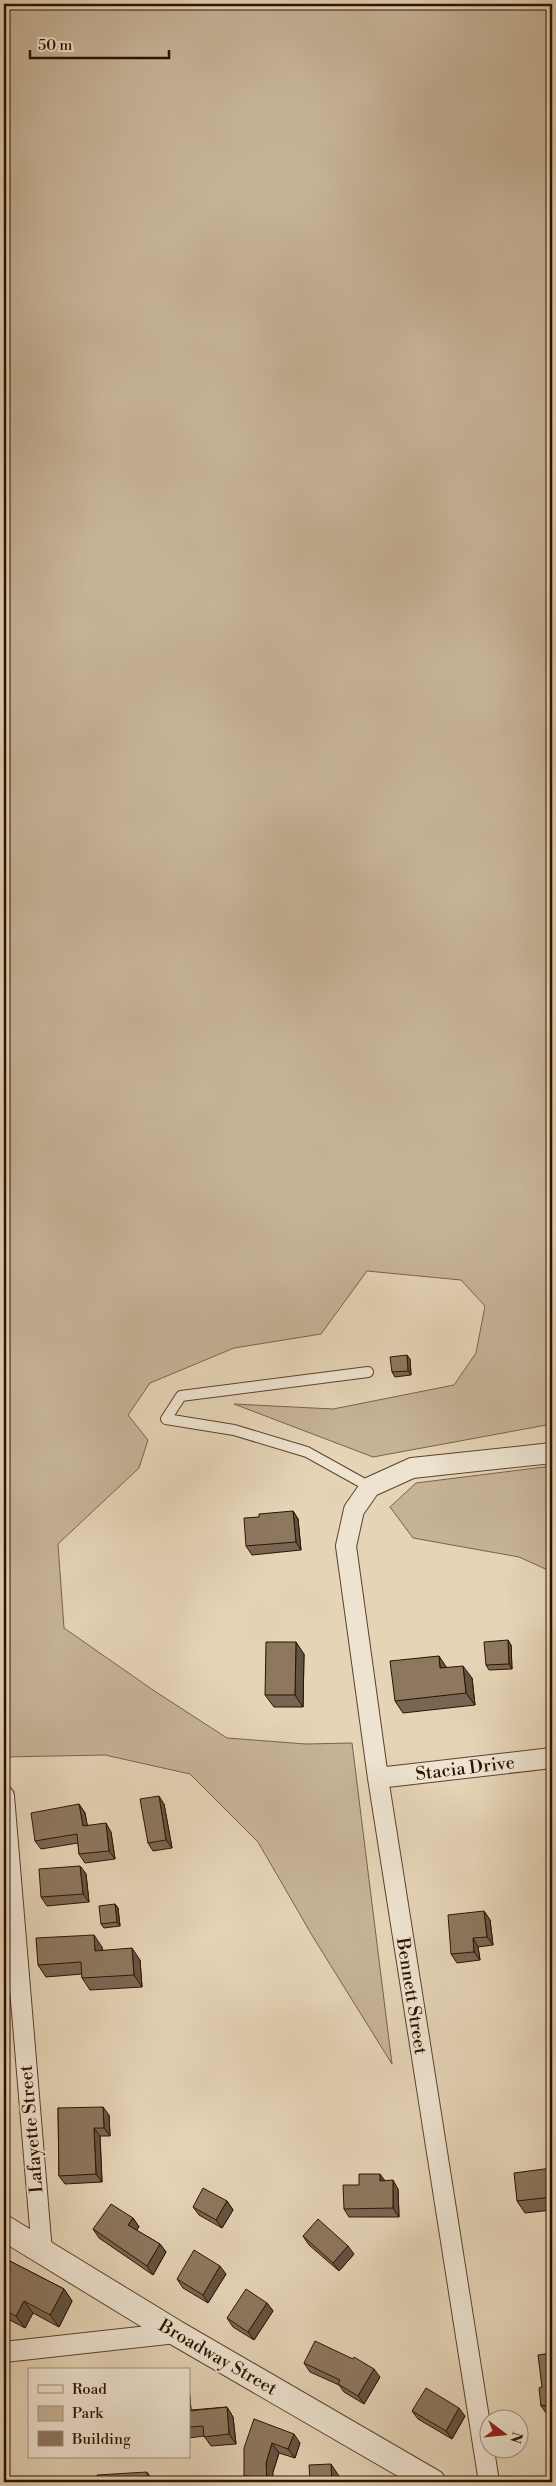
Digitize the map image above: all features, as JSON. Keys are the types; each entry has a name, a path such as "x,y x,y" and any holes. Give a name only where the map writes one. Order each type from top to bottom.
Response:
{"street":[{"path":"370,1487 412,1468 552,1452"},
{"name":"Bennett Street","path":"370,1487 354,1510 346,1546 378,1778 489,2482"},
{"name":"Stacia Drive","path":"378,1778 552,1758"},
{"name":"Lafayette Street","path":"4,1796 42,2252"},
{"name":"Broadway Street","path":"4,2228 176,2332 433,2482"},
{"path":"4,2352 176,2332"}],"lane":[{"path":"368,1372 181,1396 166,1419 234,1430 307,1452 370,1487"}],"green space":[{"path":"4,4 552,4 552,1424 373,1457 234,1404 333,1409 454,1385 476,1353 485,1306 461,1280 367,1271 321,1334 234,1348 150,1383 128,1415 148,1440 139,1468 58,1544 64,1628 153,1690 227,1738 306,1744 352,1743 392,2064 313,1937 258,1842 190,1774 105,1755 4,1757"},
{"path":"552,1466 552,1572 519,1557 413,1538 390,1507 416,1483"}],"building":[{"path":"407,1355 408,1371 392,1372 390,1357"},
{"path":"293,1511 296,1542 246,1546 244,1518 259,1517 259,1514"},
{"path":"508,1640 509,1664 486,1665 484,1642"},
{"path":"266,1642 296,1642 295,1695 265,1695"},
{"path":"439,1656 440,1668 463,1666 466,1693 395,1701 390,1661"},
{"path":"159,1796 166,1840 148,1843 140,1799"},
{"path":"79,1804 83,1826 106,1823 109,1851 79,1854 77,1834 35,1841 31,1813"},
{"path":"80,1866 83,1894 41,1897 39,1869"},
{"path":"115,1904 117,1922 101,1924 99,1906"},
{"path":"484,1911 487,1937 473,1938 474,1952 451,1954 448,1915"},
{"path":"94,1935 95,1951 132,1948 134,1975 82,1978 81,1962 38,1965 36,1938"},
{"path":"103,2107 104,2128 94,2128 96,2174 59,2176 58,2108"},
{"path":"552,2168 552,2197 517,2201 514,2173"},
{"path":"359,2174 380,2174 380,2181 393,2180 393,2208 344,2209 343,2185 359,2185"},
{"path":"203,2188 227,2201 216,2220 193,2207"},
{"path":"111,2204 133,2218 128,2225 160,2244 147,2266 93,2229"},
{"path":"318,2219 348,2246 333,2263 303,2236"},
{"path":"194,2250 220,2266 203,2295 177,2279"},
{"path":"4,2258 64,2289 50,2315 24,2301 16,2316 4,2310"},
{"path":"246,2289 267,2303 248,2332 227,2318"},
{"path":"315,2341 353,2359 354,2357 374,2369 358,2396 338,2384 340,2380 304,2363"},
{"path":"552,2353 552,2437 548,2405 541,2406 539,2388 542,2387 538,2355"},
{"path":"426,2388 459,2408 446,2431 412,2411"},
{"path":"227,2407 229,2434 204,2437 203,2426 190,2427 190,2411"},
{"path":"254,2419 294,2434 288,2449 272,2443 266,2463 267,2482 249,2482 249,2476 244,2476 244,2448"},
{"path":"331,2464 332,2482 310,2482 309,2465"},
{"path":"147,2472 148,2482 98,2482 97,2475"}]}
